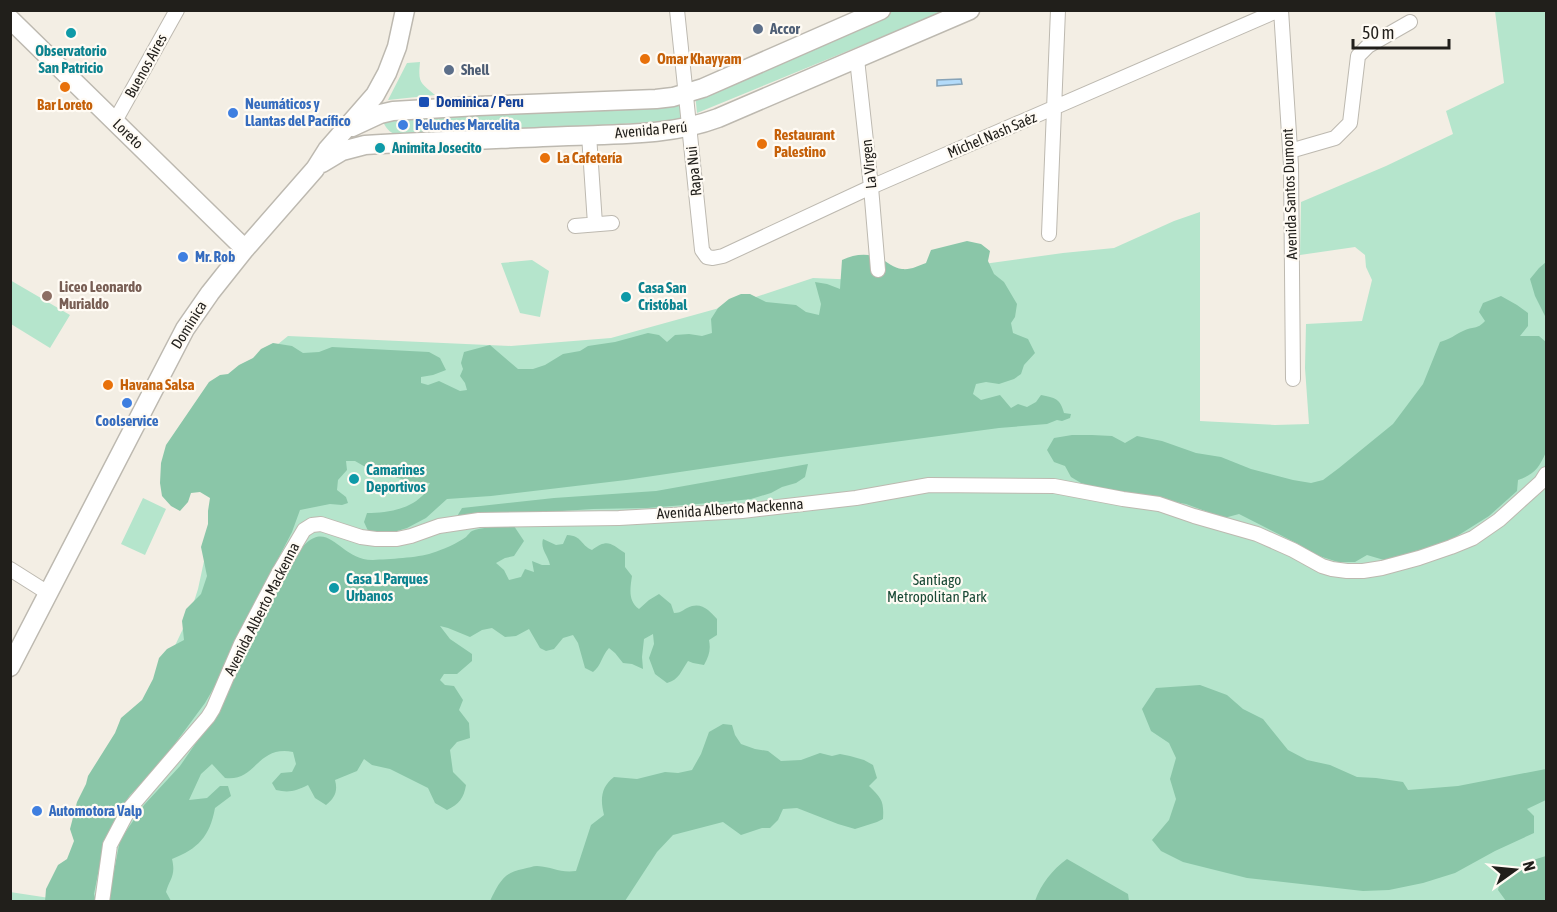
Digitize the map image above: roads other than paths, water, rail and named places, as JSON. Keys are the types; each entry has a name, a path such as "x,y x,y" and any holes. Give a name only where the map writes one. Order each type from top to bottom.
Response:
{"main road":[{"name":"Dominica","path":"10,667 175,346 197,310 245,249 315,169 327,150 375,95 397,47 405,10"},
{"name":"Avenida Perú","path":"343,133 374,116 393,111 656,99 686,94 881,10"},
{"name":"Avenida Perú","path":"315,169 334,155 356,146 662,131 690,127 718,118 970,10"},
{"name":"Loreto","path":"13,28 115,121 245,249"},
{"path":"375,95 374,116 383,133 405,144"},
{"path":"10,643 32,625"}],"street":[{"name":"Buenos Aires","path":"115,121 177,10"},
{"name":"Rapa Nui","path":"677,10 702,250 707,257"},
{"path":"1049,234 1058,10"},
{"name":"Michel Nash Saéz","path":"707,257 723,256 871,187 1280,10"},
{"name":"Avenida Santos Dumont","path":"1280,10 1290,151 1293,379"},
{"path":"1290,151 1335,138 1350,123 1358,56 1368,46 1410,22"},
{"name":"La Virgen","path":"857,59 878,270"},
{"path":"589,135 595,224"},
{"path":"575,226 612,223"},
{"name":"Avenida Alberto Mackenna","path":"102,902 110,845 121,822 129,809 208,717 241,644 274,582 297,540 304,530 312,525 321,525 361,537 397,539 440,526 479,520 619,518 742,511 856,498 929,485 1054,486 1159,504 1257,534 1293,549 1322,566 1347,571 1363,571 1419,558 1473,538 1499,520 1541,482 1546,474"},
{"path":"10,568 48,593"}],"water":[{"path":"961,79 962,84 937,86 937,80"}],"place":[{"name":"Accor","path":"758,29"},
{"name":"Observatorio San Patricio","path":"71,33"},
{"name":"Omar Khayyam","path":"645,59"},
{"name":"Shell","path":"449,70"},
{"name":"Bar Loreto","path":"65,87"},
{"name":"Dominica / Peru","path":"424,102"},
{"name":"Neumáticos y Llantas del Pacífico","path":"233,113"},
{"name":"Peluches Marcelita","path":"403,125"},
{"name":"Restaurant Palestino","path":"762,144"},
{"name":"Animita Josecito","path":"380,148"},
{"name":"La Cafetería","path":"545,158"},
{"name":"Mr. Rob","path":"183,257"},
{"name":"Liceo Leonardo Murialdo","path":"47,296"},
{"name":"Casa San Cristóbal","path":"626,297"},
{"name":"Havana Salsa","path":"108,385"},
{"name":"Coolservice","path":"127,403"},
{"name":"Camarines Deportivos","path":"354,479"},
{"name":"Casa 1 Parques Urbanos","path":"334,588"},
{"name":"Automotora Valp","path":"37,811"}],"park label":[{"name":"Santiago Metropolitan Park","path":"937,588"}]}
